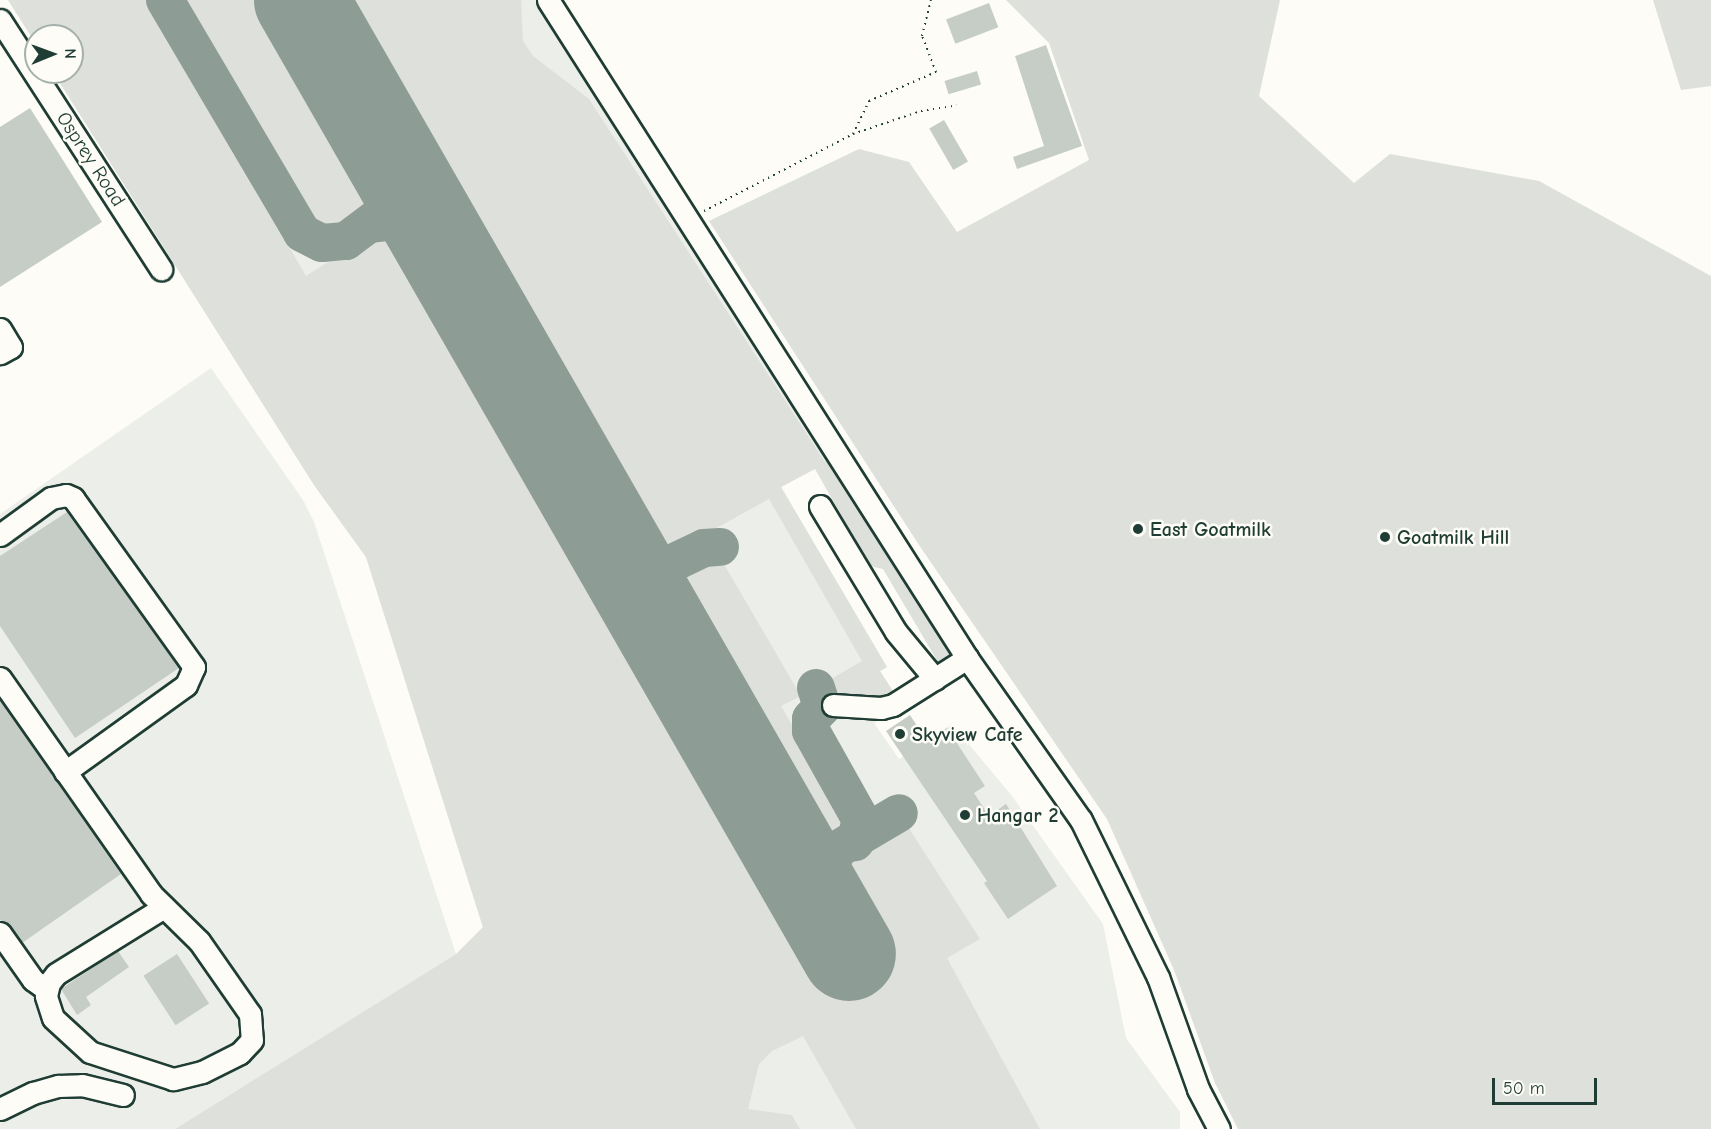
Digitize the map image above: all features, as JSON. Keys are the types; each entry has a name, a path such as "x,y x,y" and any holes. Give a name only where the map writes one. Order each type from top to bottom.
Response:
{"street":[{"path":"548,0 967,658 1081,820 1158,977 1198,1089 1219,1129"},
{"name":"Osprey Road","path":"0,20 161,269"},
{"path":"0,328 11,346 0,353"},
{"path":"0,535 51,498 66,495 73,498 194,667 186,685 65,772"},
{"path":"820,506 896,632 935,679"},
{"path":"833,705 881,708 935,679 967,658"},
{"path":"0,678 164,908 195,936 245,1004 253,1022 252,1040 240,1053 217,1066 173,1079 90,1052 53,1018 46,989 33,980 0,933"},
{"path":"46,989 56,974 94,947 164,908"},
{"path":"82,1085 90,1052"},
{"path":"0,1109 33,1092 82,1085 123,1095"}],"path":[{"path":"853,134 869,101 936,72 922,36 931,0"},
{"path":"688,220 853,134 921,111 957,105"}],"shaded area":[{"path":"8,0 535,0 830,460 781,487 887,667 880,671 902,706 874,723 899,759 952,724 1012,796 1103,924 1126,1038 1180,1112 1180,1129 800,1129 792,1115 748,1110 483,928 366,557 314,485 61,84 84,84 84,24 24,25"},
{"path":"8,0 146,0 306,276 372,234 386,231 413,241 796,907 789,919 819,973 862,948 832,894 828,882 832,869 836,862 903,819 980,939 947,958 1040,1129 856,1129 803,1036 772,1051 759,1064 748,1109 792,1115 800,1129 175,1129 456,954 483,927 366,557 314,485 61,84 84,84 84,24 24,25"},
{"path":"170,0 272,0 379,185 377,204 367,214 333,235 307,232 299,224"},
{"path":"317,0 521,0 523,41 533,56 589,99 825,462 830,460 955,651 938,662 883,569 870,566 815,469 781,487 887,667 880,671 898,699 829,700 821,685 862,661 769,499 660,559 634,552"},
{"path":"1006,0 1280,0 1259,96 1354,183 1390,154 1539,181 1711,276 1711,1129 1238,1129 1215,1083 1174,970 1107,819 921,548 709,221 859,149 909,162 957,232 1089,160 1049,43"},
{"path":"1653,0 1711,0 1711,86 1681,90"},
{"path":"211,368 303,500 314,522 456,954 175,1129 0,1129 0,514"},
{"path":"702,561 725,566 801,696 781,706 848,822 845,837 838,842 825,846 810,844 800,837 670,613 665,601 672,578"}],"building":[{"path":"989,3 998,27 955,44 946,19"},
{"path":"1046,45 1082,146 1017,169 1013,157 1044,146 1015,56"},
{"path":"977,71 981,84 949,94 944,81"},
{"path":"30,108 102,222 0,287 0,127"},
{"path":"944,120 968,162 953,170 929,128"},
{"path":"67,512 179,668 75,738 0,626 0,556"},
{"path":"0,700 121,874 22,943 10,925 0,920"},
{"path":"910,715 927,741 947,728 985,786 974,793 989,816 1006,804 1057,886 1008,919 984,883 987,881 886,731"},
{"path":"118,951 129,967 86,997 91,1005 77,1015 61,989"},
{"path":"177,954 209,1003 176,1025 143,976"}],"taxiway":[{"path":"165,0 302,233 322,243 346,241 390,208 400,193 402,175"},
{"path":"371,224 409,219 424,222 434,230"},
{"path":"619,551 640,564 660,569 704,548 720,547"},
{"path":"658,620 658,589 670,567"},
{"path":"816,688 822,707 811,719 811,731 861,820 855,842"},
{"path":"783,835 798,854 823,858 899,813"},
{"path":"822,905 820,874 835,855"}],"runway":[{"path":"301,0 849,954"}],"place":[{"name":"East Goatmilk","path":"1138,529"},
{"name":"Goatmilk Hill","path":"1385,537"},
{"name":"Skyview Cafe","path":"900,734"},
{"name":"Hangar 2","path":"965,815"}]}
